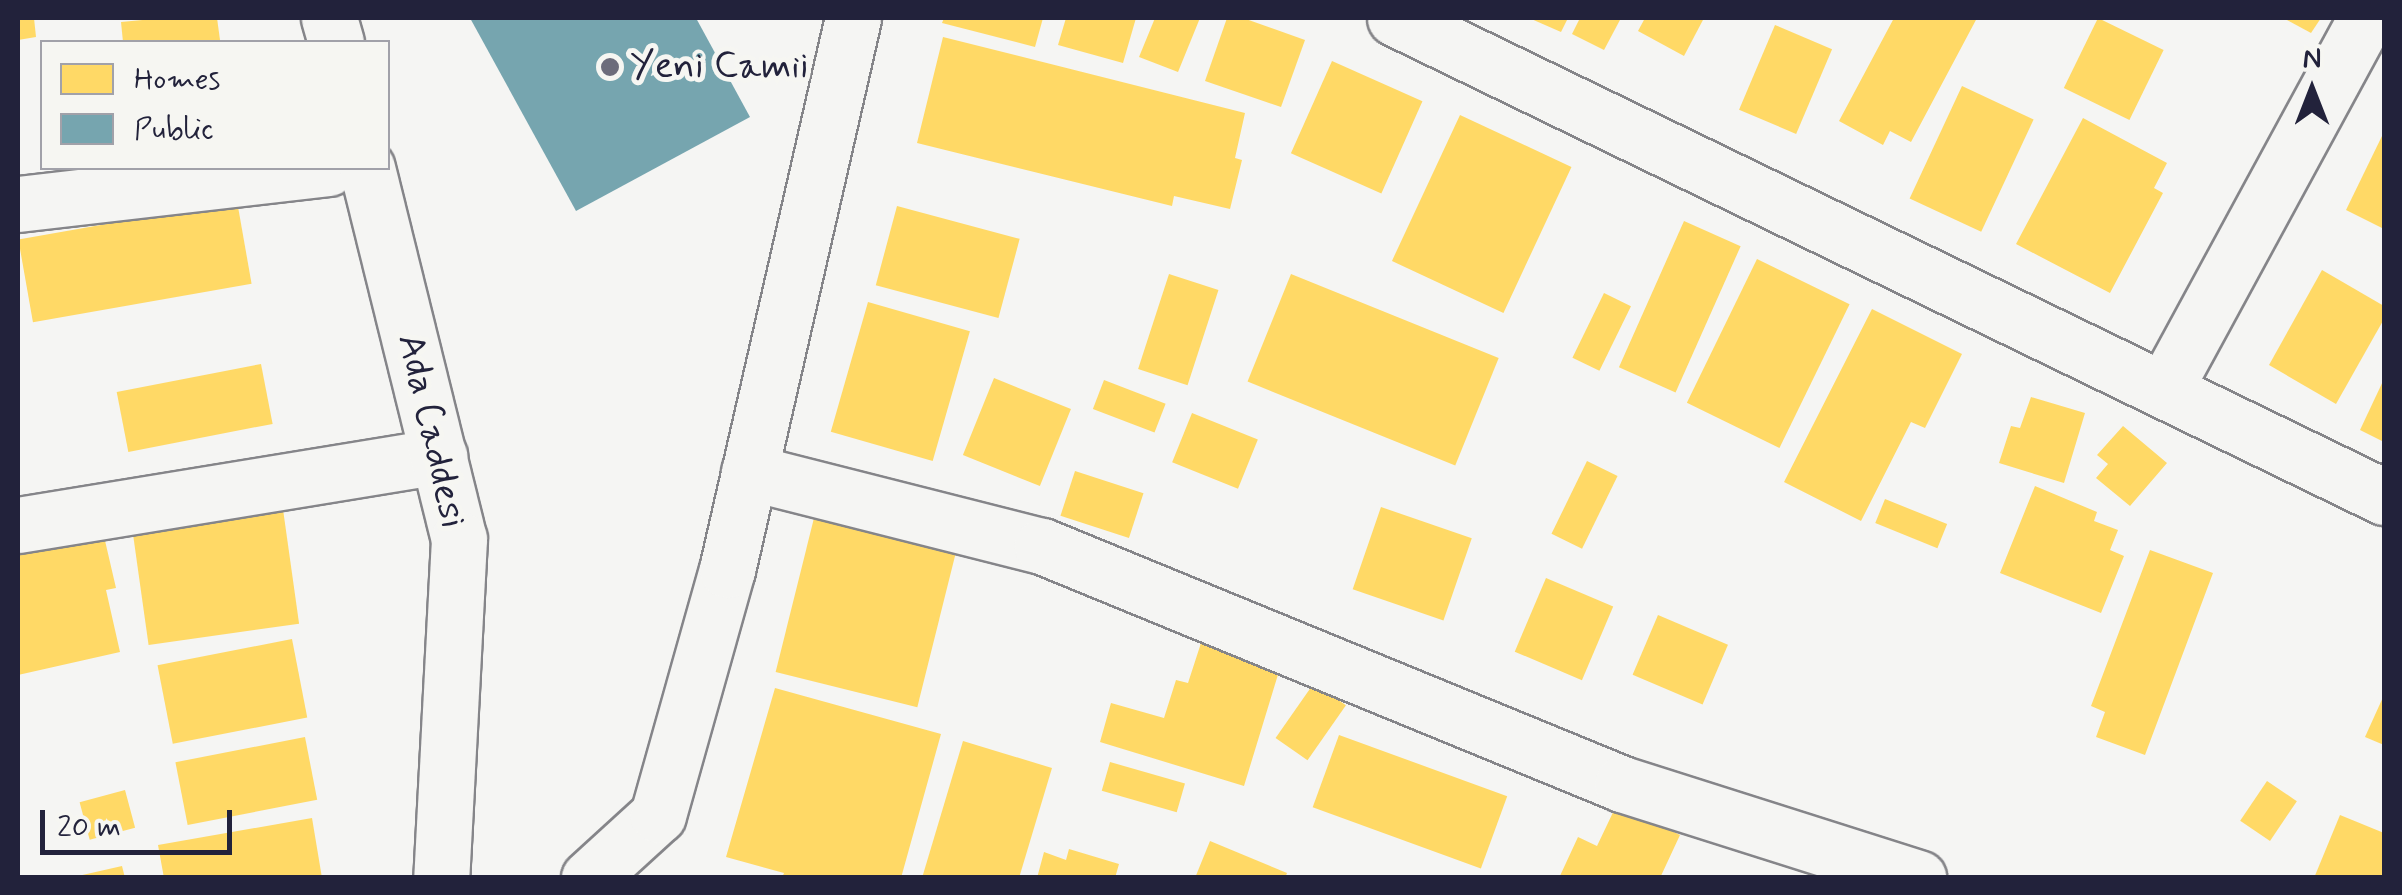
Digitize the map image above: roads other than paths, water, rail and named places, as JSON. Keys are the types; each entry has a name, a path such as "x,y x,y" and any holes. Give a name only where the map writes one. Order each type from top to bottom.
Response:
{"main road":[{"path":"588,878 658,815 727,570 852,18"},
{"path":"1395,18 2384,497"},
{"path":"2164,390 2366,18"},
{"path":"18,204 311,170"},
{"name":"Ada Caddesi","path":"368,170 459,539 441,878"},
{"path":"18,526 439,456"},
{"path":"749,472 1042,546 1622,784 1918,878"}],"place":[{"name":"Yeni Camii","path":"610,67"}]}
